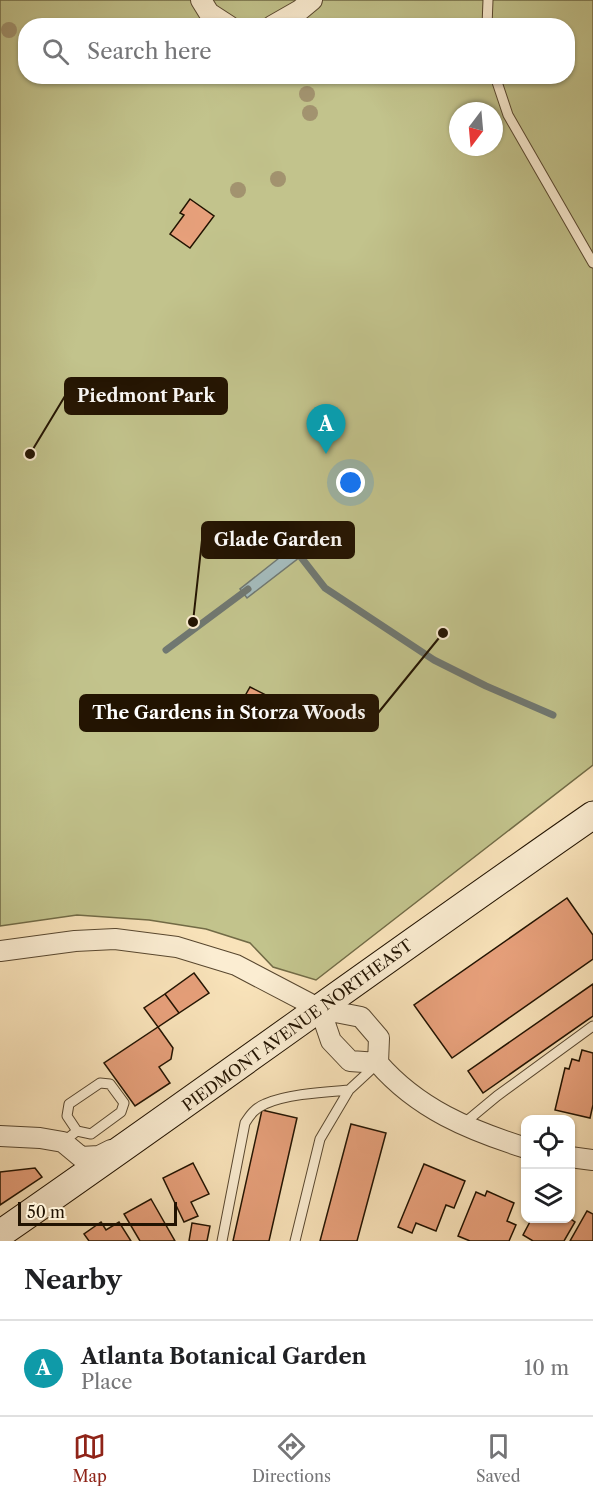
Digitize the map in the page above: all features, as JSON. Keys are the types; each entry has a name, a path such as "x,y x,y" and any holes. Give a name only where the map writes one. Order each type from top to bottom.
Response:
{"main road":[{"name":"PIEDMONT AVENUE NORTHEAST","path":"0,1234 588,821"}],"street":[{"path":"201,0 209,13 217,18"},
{"path":"286,18 312,0"},
{"path":"0,951 75,941 115,939 177,947 236,966 320,1009 362,1017 379,1038 378,1063 393,1080 435,1111 479,1133 521,1147"},
{"path":"320,1009 331,1041 350,1061 378,1063"},
{"path":"0,1136 70,1137 81,1157 99,1156 146,1133"},
{"path":"575,1158 593,1160"}],"lane":[{"path":"487,18 488,0"},
{"path":"498,84 508,115 593,263"},
{"path":"462,1125 497,1096 593,1026"},
{"path":"295,1241 320,1139 349,1090 378,1063"},
{"path":"100,1083 110,1084 124,1103 121,1112 91,1134 70,1137 67,1116 69,1104 100,1083"},
{"path":"222,1241 245,1123 253,1111 266,1103 349,1090"}],"green space":[{"path":"0,0 593,0 593,765 316,980 273,967 250,943 206,929 149,920 77,915 0,926"}],"water":[{"path":"293,547 300,557 247,598 240,589"}],"building":[{"path":"190,199 214,216 190,248 170,234 184,215 180,213"},
{"path":"250,687 266,695 248,728 232,719"},
{"path":"567,898 593,935 593,959 452,1058 414,1005"},
{"path":"194,973 209,993 179,1013 165,994"},
{"path":"593,984 593,1016 483,1093 468,1071"},
{"path":"165,994 179,1013 158,1027 144,1008"},
{"path":"158,1027 173,1048 171,1059 159,1067 170,1083 135,1106 104,1063"},
{"path":"582,1050 593,1053 593,1105 590,1118 555,1110 565,1068 569,1069 572,1059 579,1061"},
{"path":"262,1110 297,1118 269,1241 233,1241"},
{"path":"351,1124 386,1133 357,1241 320,1241"},
{"path":"193,1163 209,1194 191,1202 198,1216 184,1222 163,1178"},
{"path":"424,1164 465,1181 454,1208 446,1205 436,1231 416,1223 412,1233 398,1227"},
{"path":"35,1168 42,1177 0,1205 0,1172"},
{"path":"487,1191 514,1203 507,1221 516,1225 509,1241 470,1241 458,1236 476,1192 485,1196"},
{"path":"151,1199 175,1241 140,1241 124,1214"},
{"path":"587,1211 593,1214 593,1241 570,1241"},
{"path":"101,1222 106,1230 119,1222 131,1241 89,1241 84,1234"},
{"path":"192,1223 210,1226 207,1241 189,1241"},
{"path":"529,1223 574,1223 564,1241 533,1241 523,1235"}],"waterway":[{"path":"293,547 325,588 434,660 553,715"},
{"path":"166,650 248,589"}],"place":[{"name":"Piedmont Park","path":"30,454"},
{"name":"Atlanta Botanical Garden","path":"326,454"},
{"name":"Glade Garden","path":"193,622"},
{"name":"The Gardens in Storza Woods","path":"443,633"}]}
